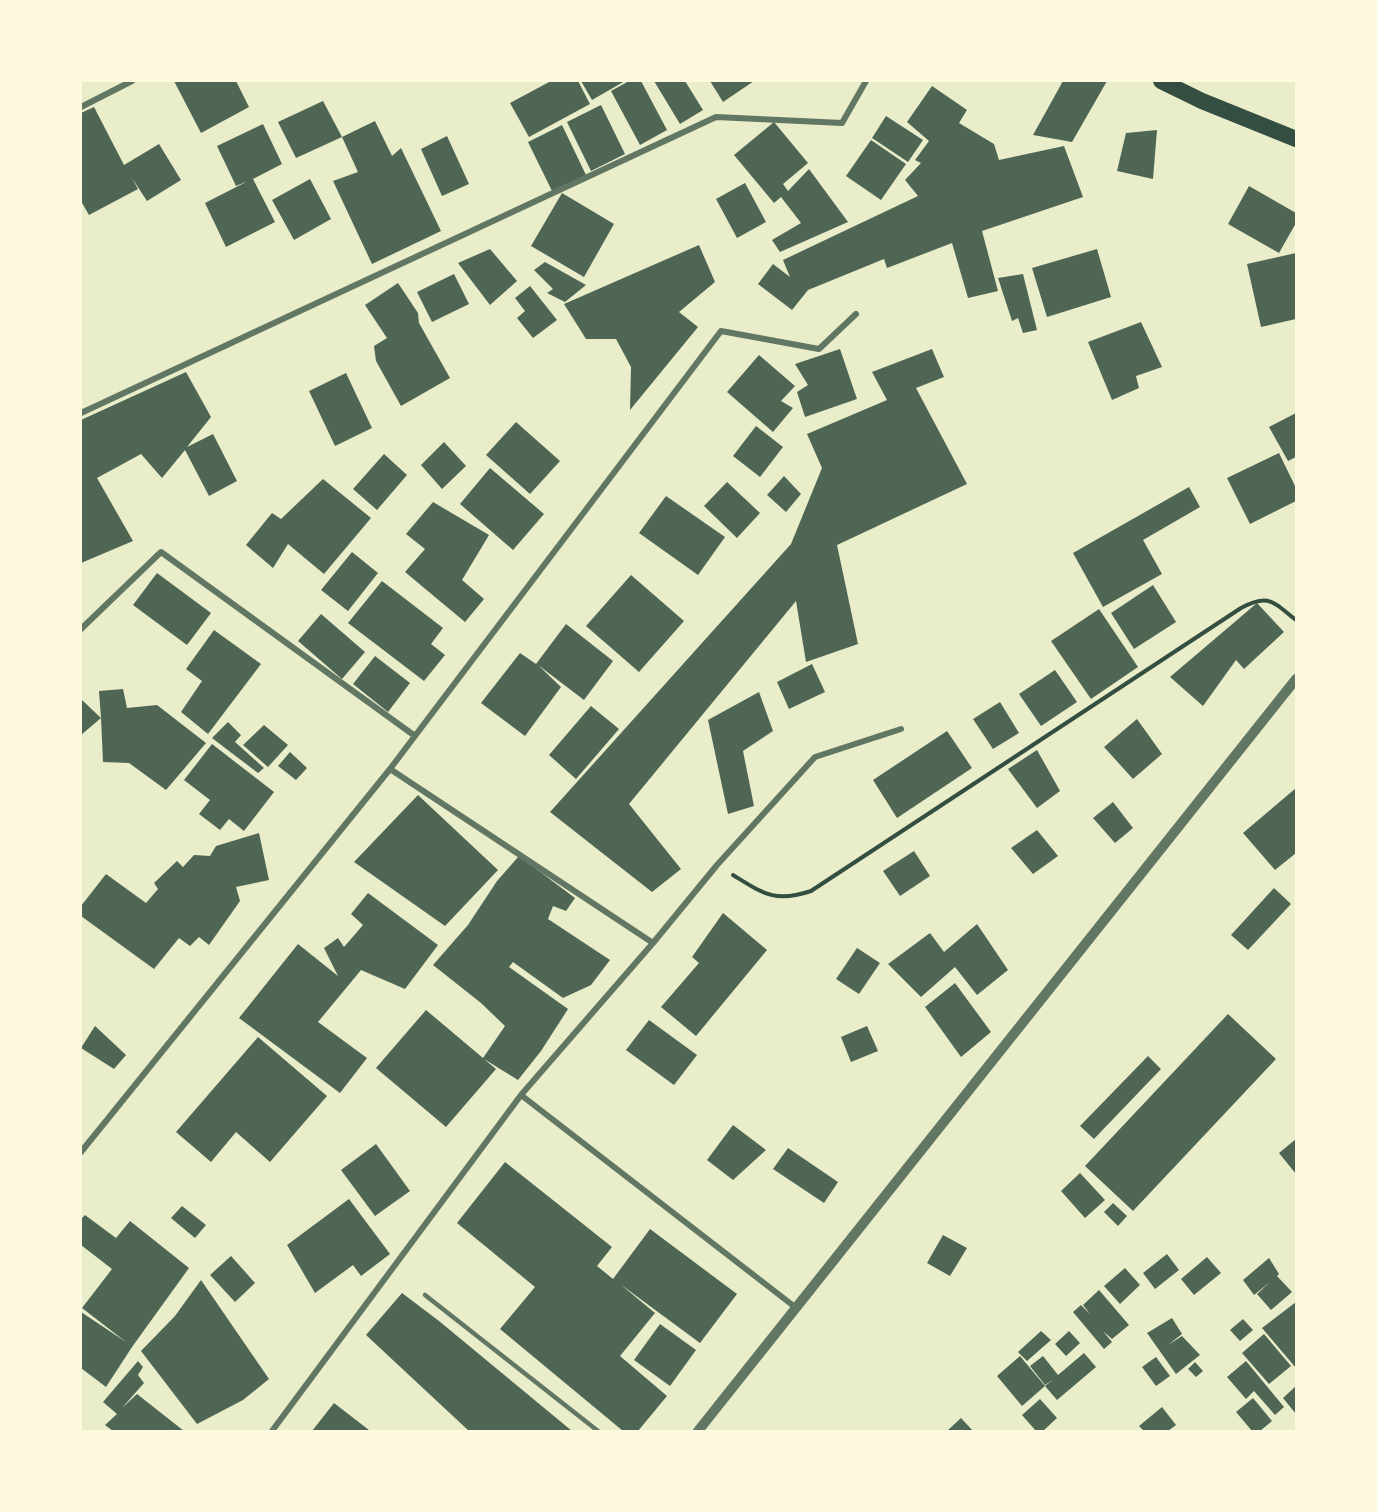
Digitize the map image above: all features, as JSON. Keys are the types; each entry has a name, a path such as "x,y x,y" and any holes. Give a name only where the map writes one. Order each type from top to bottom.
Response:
{"highway":[{"path":"1161,81 1202,101 1296,139"}],"street":[{"path":"81,106 132,81"},
{"path":"81,413 716,117 842,123 866,81"},
{"path":"81,1152 390,769 721,331 819,349 856,314"},
{"path":"81,630 161,552 415,736"},
{"path":"698,1431 1296,679"},
{"path":"272,1431 521,1095 717,865 815,757 901,729"},
{"path":"390,769 652,944"},
{"path":"521,1095 795,1307"}],"lane":[{"path":"425,1295 598,1431"}],"path":[{"path":"717,865 776,898 791,897 811,891 1241,608 1257,600 1266,599 1296,620"}],"building":[{"path":"174,81 236,81 249,107 201,133"},
{"path":"551,81 578,81 590,104 529,137 510,103"},
{"path":"581,81 625,81 592,100"},
{"path":"629,81 641,81 667,130 640,145 611,91"},
{"path":"654,81 685,81 703,110 680,124"},
{"path":"710,81 754,81 723,102"},
{"path":"1063,81 1107,81 1072,142 1033,135"},
{"path":"932,86 967,110 959,123 994,144 999,160 1064,146 1083,197 982,231 998,291 968,298 952,243 887,268 884,259 808,290 792,310 758,284 773,264 790,277 783,260 918,196 905,180 921,163 915,160 929,141 907,122"},
{"path":"323,101 342,137 296,158 278,122"},
{"path":"601,105 625,154 591,171 567,122"},
{"path":"94,107 124,165 159,144 181,180 147,201 132,178 138,189 89,215 81,201 81,113"},
{"path":"886,116 923,140 908,162 872,138"},
{"path":"375,121 392,156 401,148 441,231 372,264 333,181 358,172 342,137"},
{"path":"774,122 808,163 783,184 788,191 809,169 848,222 780,252 772,240 801,223 781,197 774,203 734,155"},
{"path":"263,124 282,164 253,179 275,222 226,247 205,203 248,181 236,186 217,146"},
{"path":"562,125 586,175 552,191 528,142"},
{"path":"1157,130 1153,179 1117,171 1126,133"},
{"path":"447,136 469,184 442,196 421,149"},
{"path":"871,140 906,164 881,200 846,176"},
{"path":"310,179 331,219 294,240 272,200"},
{"path":"745,183 766,222 737,238 716,199"},
{"path":"1249,186 1296,213 1296,223 1279,253 1228,224"},
{"path":"562,193 614,224 584,277 531,246"},
{"path":"699,245 715,282 679,312 698,327 630,410 631,367 616,339 586,339 564,304"},
{"path":"490,249 517,281 490,305 458,263"},
{"path":"1097,249 1111,297 1047,317 1032,268"},
{"path":"1296,253 1296,319 1261,327 1247,264"},
{"path":"545,262 586,285 565,302 547,293 553,289 534,270"},
{"path":"454,274 469,304 432,322 417,292"},
{"path":"1023,274 1037,330 1023,333 1018,318 1012,321 998,278"},
{"path":"398,283 418,313 419,323 450,378 401,406 376,361 374,346 387,338 365,305"},
{"path":"530,286 557,320 533,338 517,318 525,311 515,298"},
{"path":"1141,322 1162,367 1136,376 1139,388 1112,400 1088,342"},
{"path":"840,349 857,399 805,417 797,392 808,385 795,364"},
{"path":"932,349 944,377 916,388 967,484 837,545 858,644 806,662 796,601 629,804 681,869 652,892 550,812 791,544 822,468 807,434 887,400 872,372"},
{"path":"759,355 795,386 781,401 793,408 773,432 727,392"},
{"path":"186,372 211,417 187,447 213,434 237,481 209,496 185,450 162,478 141,454 97,478 133,541 81,563 81,420"},
{"path":"346,373 372,428 335,446 309,391"},
{"path":"1296,413 1296,457 1288,461 1269,427"},
{"path":"516,422 560,461 530,494 486,455"},
{"path":"756,426 783,447 760,477 733,456"},
{"path":"444,442 466,466 442,489 421,465"},
{"path":"1279,453 1296,488 1296,501 1250,524 1227,478"},
{"path":"384,454 407,475 377,510 353,489"},
{"path":"490,468 544,514 513,550 460,504"},
{"path":"784,476 801,494 786,512 767,495"},
{"path":"323,479 371,518 324,574 288,544 273,568 246,545 272,513 281,519"},
{"path":"727,482 760,513 737,538 704,506"},
{"path":"1189,487 1200,507 1143,540 1162,574 1103,607 1073,553"},
{"path":"666,496 725,537 698,575 639,533"},
{"path":"433,502 489,535 462,580 484,599 465,622 405,572 425,549 406,534"},
{"path":"352,552 378,573 348,611 321,590"},
{"path":"157,573 211,613 187,645 133,605"},
{"path":"631,575 684,621 639,672 586,626"},
{"path":"382,581 443,628 431,644 445,655 424,681 348,623"},
{"path":"1153,585 1176,622 1134,649 1111,613"},
{"path":"1257,603 1284,632 1244,669 1236,660 1203,706 1170,677"},
{"path":"1099,609 1138,667 1091,699 1051,641"},
{"path":"321,614 365,652 342,679 298,641"},
{"path":"566,624 613,661 584,700 538,665 561,687 525,736 481,703 520,653 536,664"},
{"path":"214,630 261,664 208,734 181,712 202,681 186,669"},
{"path":"375,656 410,683 388,712 353,684"},
{"path":"812,664 825,692 789,709 777,682"},
{"path":"1055,670 1077,702 1041,726 1019,694"},
{"path":"123,689 127,708 157,705 206,743 166,790 129,763 103,762 99,691"},
{"path":"759,692 773,731 743,751 754,806 728,814 708,720"},
{"path":"81,699 101,718 81,735"},
{"path":"1000,702 1019,733 993,749 973,719"},
{"path":"591,706 619,729 576,779 549,755"},
{"path":"1137,719 1162,754 1133,779 1104,747"},
{"path":"228,722 241,735 235,742 264,768 258,773 212,738"},
{"path":"264,725 288,745 268,767 243,745"},
{"path":"947,731 972,768 897,818 873,780"},
{"path":"212,744 274,792 244,831 229,819 220,830 199,814 210,800 184,780"},
{"path":"1037,750 1060,791 1037,808 1008,769"},
{"path":"290,752 307,768 296,780 278,766"},
{"path":"1296,788 1296,853 1275,870 1243,833"},
{"path":"418,795 498,870 445,926 354,862"},
{"path":"1113,802 1133,828 1115,843 1093,818"},
{"path":"1037,830 1058,856 1033,874 1011,848"},
{"path":"259,833 269,880 236,887 240,901 209,945 199,937 190,946 179,938 154,969 81,916 81,906 106,874 146,903 158,889 154,883 177,861 183,867 194,855 210,856 216,846"},
{"path":"914,851 930,876 900,896 883,871"},
{"path":"519,856 575,898 566,911 553,906 548,919 610,960 591,985 563,998 513,962 509,967 568,1009 541,1051 518,1080 484,1059 496,1069 446,1127 376,1068 426,1010 483,1058 505,1026 481,1003 433,965 468,925 497,881"},
{"path":"1274,888 1291,904 1248,950 1231,935"},
{"path":"368,893 438,945 405,989 361,970 318,1022 367,1058 340,1093 239,1018 298,944 338,976 324,948 338,938 344,947 363,925 351,914"},
{"path":"723,913 767,950 696,1036 661,1007 699,963 692,957"},
{"path":"977,924 1008,970 977,995 955,967 921,997 888,964 930,933 944,952"},
{"path":"857,948 880,963 859,994 836,979"},
{"path":"955,983 991,1032 961,1057 925,1007"},
{"path":"1228,1014 1276,1059 1133,1211 1085,1166"},
{"path":"649,1020 697,1055 674,1085 626,1050"},
{"path":"95,1026 126,1055 114,1069 81,1048"},
{"path":"867,1026 878,1051 851,1062 841,1037"},
{"path":"258,1037 327,1096 270,1162 236,1132 211,1162 176,1132"},
{"path":"1148,1056 1161,1069 1094,1139 1080,1126"},
{"path":"733,1125 766,1150 733,1180 707,1160"},
{"path":"1296,1139 1296,1174 1279,1153"},
{"path":"376,1144 410,1191 375,1216 341,1170"},
{"path":"788,1148 838,1182 824,1203 773,1169"},
{"path":"505,1162 612,1247 597,1266 613,1279 650,1229 737,1294 700,1343 620,1284 655,1313 620,1356 667,1396 638,1431 623,1431 500,1329 535,1287 457,1223"},
{"path":"1080,1173 1105,1200 1085,1218 1061,1191"},
{"path":"349,1199 390,1254 361,1276 353,1265 315,1293 287,1245"},
{"path":"1113,1203 1127,1216 1118,1226 1104,1212"},
{"path":"182,1206 206,1225 195,1238 171,1218"},
{"path":"85,1215 116,1238 130,1221 189,1268 106,1387 81,1368 81,1312 126,1342 82,1308 112,1269 81,1245 81,1219"},
{"path":"943,1235 967,1248 950,1276 927,1263"},
{"path":"1167,1254 1179,1270 1155,1289 1143,1273"},
{"path":"231,1256 255,1283 235,1302 210,1275"},
{"path":"1207,1257 1221,1273 1194,1295 1181,1279"},
{"path":"1269,1258 1279,1274 1277,1276 1292,1292 1271,1310 1257,1294 1270,1282 1254,1295 1243,1280"},
{"path":"1125,1268 1140,1285 1120,1304 1104,1286"},
{"path":"201,1280 269,1379 243,1400 197,1424 141,1351 175,1316"},
{"path":"1099,1290 1129,1325 1112,1339 1103,1331 1112,1342 1104,1349 1073,1312 1081,1305 1090,1314 1083,1305"},
{"path":"402,1293 572,1431 469,1431 366,1335"},
{"path":"1296,1302 1296,1368 1262,1328"},
{"path":"1172,1318 1182,1334 1168,1345 1182,1336 1200,1355 1176,1374 1147,1333"},
{"path":"1243,1319 1253,1330 1240,1341 1230,1330"},
{"path":"660,1324 696,1350 670,1386 634,1360"},
{"path":"1041,1331 1051,1340 1027,1361 1018,1352"},
{"path":"1069,1331 1080,1343 1066,1356 1055,1344"},
{"path":"1264,1334 1291,1366 1269,1384 1242,1353"},
{"path":"1084,1353 1096,1367 1057,1400 1045,1386 1054,1379 1045,1385 1030,1366 1043,1356 1058,1375"},
{"path":"1020,1356 1045,1386 1022,1406 997,1376"},
{"path":"1156,1357 1170,1376 1156,1386 1142,1367"},
{"path":"138,1361 143,1367 138,1375 144,1383 122,1408 137,1394 184,1431 113,1431 105,1425 117,1414 103,1402"},
{"path":"1246,1361 1284,1407 1275,1415 1254,1391 1246,1399 1227,1377"},
{"path":"1195,1362 1203,1371 1196,1377 1188,1369"},
{"path":"1296,1386 1296,1414 1283,1398"},
{"path":"1253,1398 1272,1421 1260,1431 1252,1431 1236,1412"},
{"path":"1040,1399 1057,1418 1043,1431 1036,1431 1022,1415"},
{"path":"334,1403 369,1430 312,1431"},
{"path":"1162,1407 1176,1425 1168,1431 1144,1431 1139,1426"},
{"path":"961,1418 973,1431 947,1431"}]}
